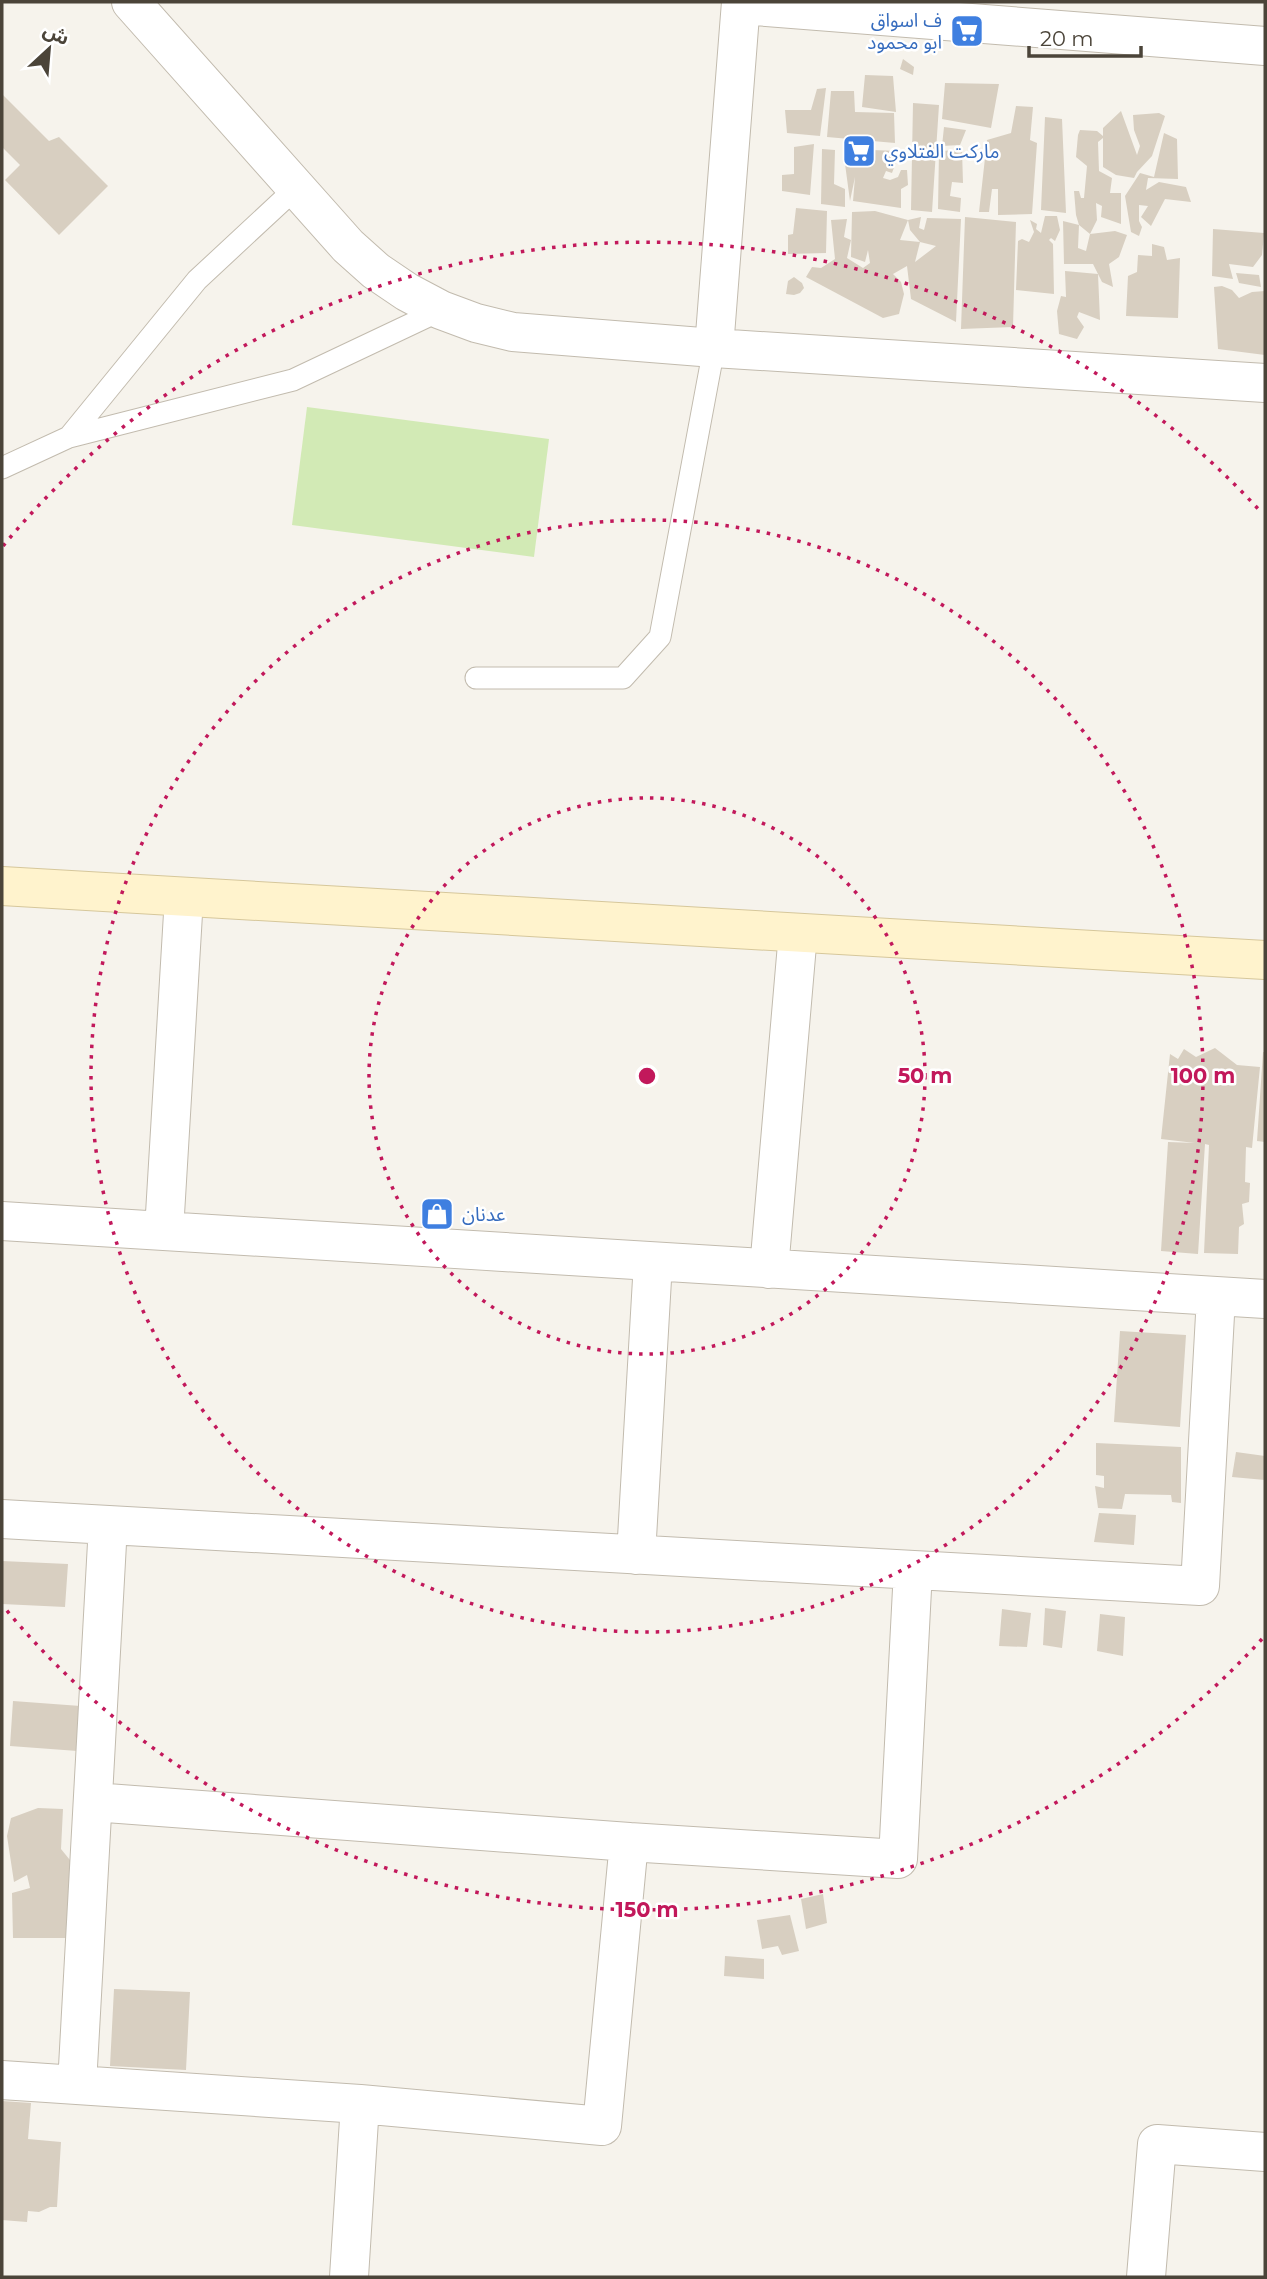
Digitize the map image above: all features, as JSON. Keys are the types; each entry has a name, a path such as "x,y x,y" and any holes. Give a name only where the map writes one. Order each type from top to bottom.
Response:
{"street":[{"path":"131,2 348,246 376,271 408,292 441,310 476,323 513,332 714,348 1265,383"},
{"path":"714,348 741,4 1035,15 1265,46"},
{"path":"2,886 1265,960"},
{"path":"163,1231 184,897"},
{"path":"769,1269 798,933"},
{"path":"2,1221 1265,1299"},
{"path":"636,1555 653,1262"},
{"path":"2,1519 1200,1586 1216,1297"},
{"path":"77,2085 108,1525"},
{"path":"93,1802 898,1859 913,1570"},
{"path":"2,2080 360,2104 602,2126 629,1842"},
{"path":"349,2277 360,2104"},
{"path":"1146,2277 1157,2144 1265,2152"}],"lane":[{"path":"69,437 197,280 296,188"},
{"path":"2,468 69,437 293,380 441,310"},
{"path":"476,678 623,678 660,637 714,348"}],"green space":[{"path":"307,407 549,439 534,557 292,525"}],"building":[{"path":"903,59 914,67 913,75 900,69"},
{"path":"865,75 893,76 896,112 862,107"},
{"path":"945,83 999,84 991,128 942,119"},
{"path":"826,88 820,136 787,133 785,110 811,110 817,89"},
{"path":"831,91 854,91 855,112 894,113 895,143 827,137"},
{"path":"2,94 49,141 59,137 108,186 59,235 5,180 20,165 2,147"},
{"path":"913,103 939,105 932,212 911,210"},
{"path":"1016,106 1033,107 1030,140 1037,143 1032,214 998,215 998,189 992,189 989,212 979,212 987,140 1011,133"},
{"path":"1121,111 1137,155 1140,146 1134,130 1133,115 1159,113 1165,116 1152,156 1134,178 1116,175 1103,167 1103,138 1098,142 1099,171 1112,178 1110,193 1121,193 1121,224 1101,217 1102,206 1096,203 1097,220 1090,234 1079,225 1076,215 1074,191 1079,191 1081,198 1084,198 1087,166 1076,157 1078,135 1080,130 1097,131 1103,136 1103,128"},
{"path":"1045,117 1062,119 1066,213 1041,210"},
{"path":"944,127 966,130 960,145 942,146"},
{"path":"1164,133 1177,139 1178,179 1148,178 1146,190 1159,182 1186,187 1191,202 1165,199 1151,226 1141,217 1148,206 1139,205 1139,221 1142,227 1139,236 1131,232 1125,196 1140,173 1154,177"},
{"path":"814,144 810,195 782,191 782,175 794,174 794,147"},
{"path":"822,149 835,150 834,184 845,189 845,207 821,204"},
{"path":"843,149 900,151 892,173 886,171 883,178 890,180 898,177 901,170 907,170 908,185 901,189 901,208 853,201 855,177 850,201"},
{"path":"962,150 963,183 952,182 950,196 961,198 960,212 938,209 939,151"},
{"path":"796,208 827,211 826,253 788,254 788,235 793,234"},
{"path":"875,211 908,220 921,217 919,228 924,230 927,218 961,219 956,322 911,299 907,266 893,274 901,282 904,294 899,314 883,318 806,277 812,267 821,268 835,259 831,220 847,219 844,237 851,240 847,258 863,268 870,263 868,250 865,262 851,257 852,212","holes":["908,220 910,230 920,242 900,240","920,242 936,246 915,262"]},
{"path":"1045,216 1057,216 1060,230 1055,241 1051,238 1049,240 1053,244 1054,294 1016,290 1018,241 1022,239 1029,242 1034,232 1030,220 1037,224 1036,229 1041,233"},
{"path":"965,217 1016,222 1013,327 961,329"},
{"path":"1063,221 1079,225 1078,248 1086,251 1090,234 1115,231 1127,235 1119,257 1109,264 1113,287 1102,282 1093,264 1064,264"},
{"path":"1213,229 1264,233 1262,255 1253,267 1229,264 1233,279 1212,276"},
{"path":"1152,244 1164,247 1167,260 1180,258 1178,318 1126,316 1128,276 1137,272 1138,255 1152,256"},
{"path":"1065,271 1098,274 1100,320 1079,312 1077,317 1084,327 1077,339 1059,334 1057,311 1061,296 1066,297"},
{"path":"1236,273 1259,275 1261,287 1239,283"},
{"path":"794,277 804,288 794,295 786,294 788,281"},
{"path":"1222,286 1232,290 1239,298 1252,292 1265,291 1265,355 1218,349 1214,287"},
{"path":"1215,1048 1237,1065 1260,1067 1252,1148 1246,1147 1245,1182 1250,1183 1249,1202 1242,1204 1244,1224 1239,1227 1238,1254 1204,1253 1209,1145 1205,1144 1198,1254 1161,1251 1168,1142 1195,1143 1161,1139 1170,1054 1178,1059 1184,1049 1196,1057"},
{"path":"1265,1052 1265,1142 1257,1141"},
{"path":"1120,1331 1186,1335 1180,1427 1114,1422"},
{"path":"1096,1443 1181,1447 1181,1503 1172,1502 1171,1495 1125,1494 1122,1509 1098,1508 1095,1486 1104,1488 1104,1476 1096,1475"},
{"path":"1236,1452 1265,1456 1265,1480 1232,1477"},
{"path":"1099,1513 1136,1515 1134,1545 1094,1542"},
{"path":"2,1561 68,1564 65,1607 2,1604"},
{"path":"1045,1608 1066,1611 1062,1648 1043,1645"},
{"path":"1002,1609 1031,1613 1027,1647 999,1646"},
{"path":"1100,1614 1125,1617 1123,1656 1097,1651"},
{"path":"13,1701 94,1707 91,1752 10,1746"},
{"path":"38,1808 63,1809 61,1849 74,1865 75,1938 13,1938 12,1893 30,1888 27,1875 14,1882 7,1836 11,1818"},
{"path":"823,1894 827,1923 806,1929 801,1899"},
{"path":"790,1915 799,1951 782,1955 778,1946 762,1949 757,1920"},
{"path":"725,1956 764,1959 764,1979 724,1976"},
{"path":"114,1989 190,1992 186,2070 110,2066"},
{"path":"2,2101 31,2103 28,2139 61,2142 57,2207 39,2212 28,2211 27,2222 2,2220"}],"place":[{"name":"ف اسواق ابو محمود","path":"967,31"},
{"name":"ماركت الفتلاوي","path":"859,151"},
{"name":"عدنان","path":"437,1214"}]}
